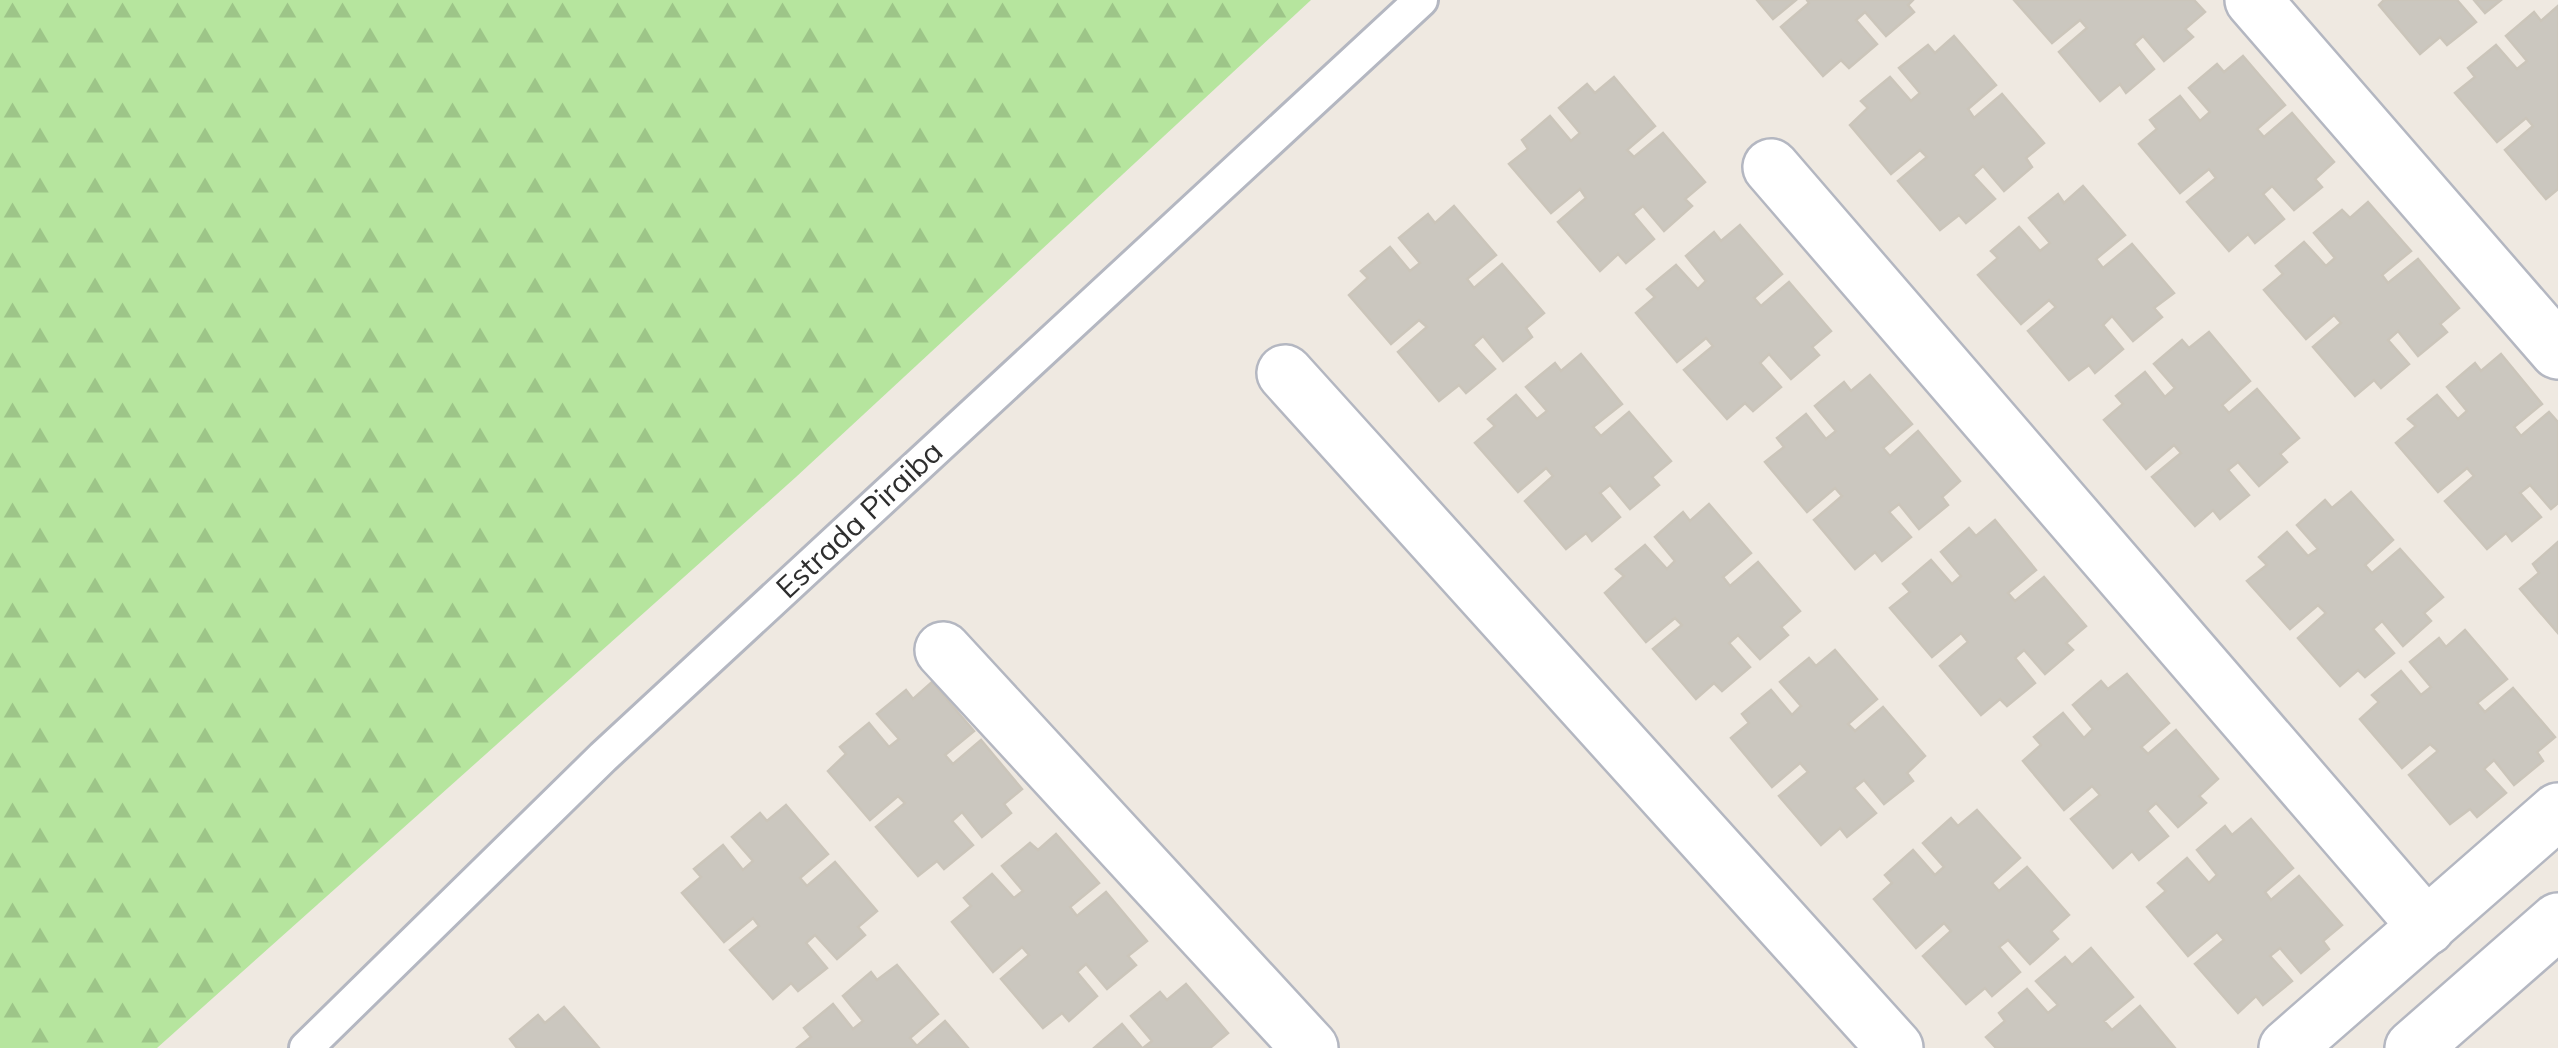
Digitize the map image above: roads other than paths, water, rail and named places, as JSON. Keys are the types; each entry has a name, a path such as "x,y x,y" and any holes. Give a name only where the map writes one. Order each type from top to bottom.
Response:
{"street":[{"path":"2252,0 2558,350"},
{"path":"1771,167 2427,927"},
{"path":"1285,373 1895,1048"},
{"path":"943,650 1310,1048"},
{"path":"2287,1048 2558,811"},
{"path":"2413,1048 2558,921"}],"lane":[{"name":"Estrada Piraiba","path":"306,1048 602,757 1421,0"}]}
